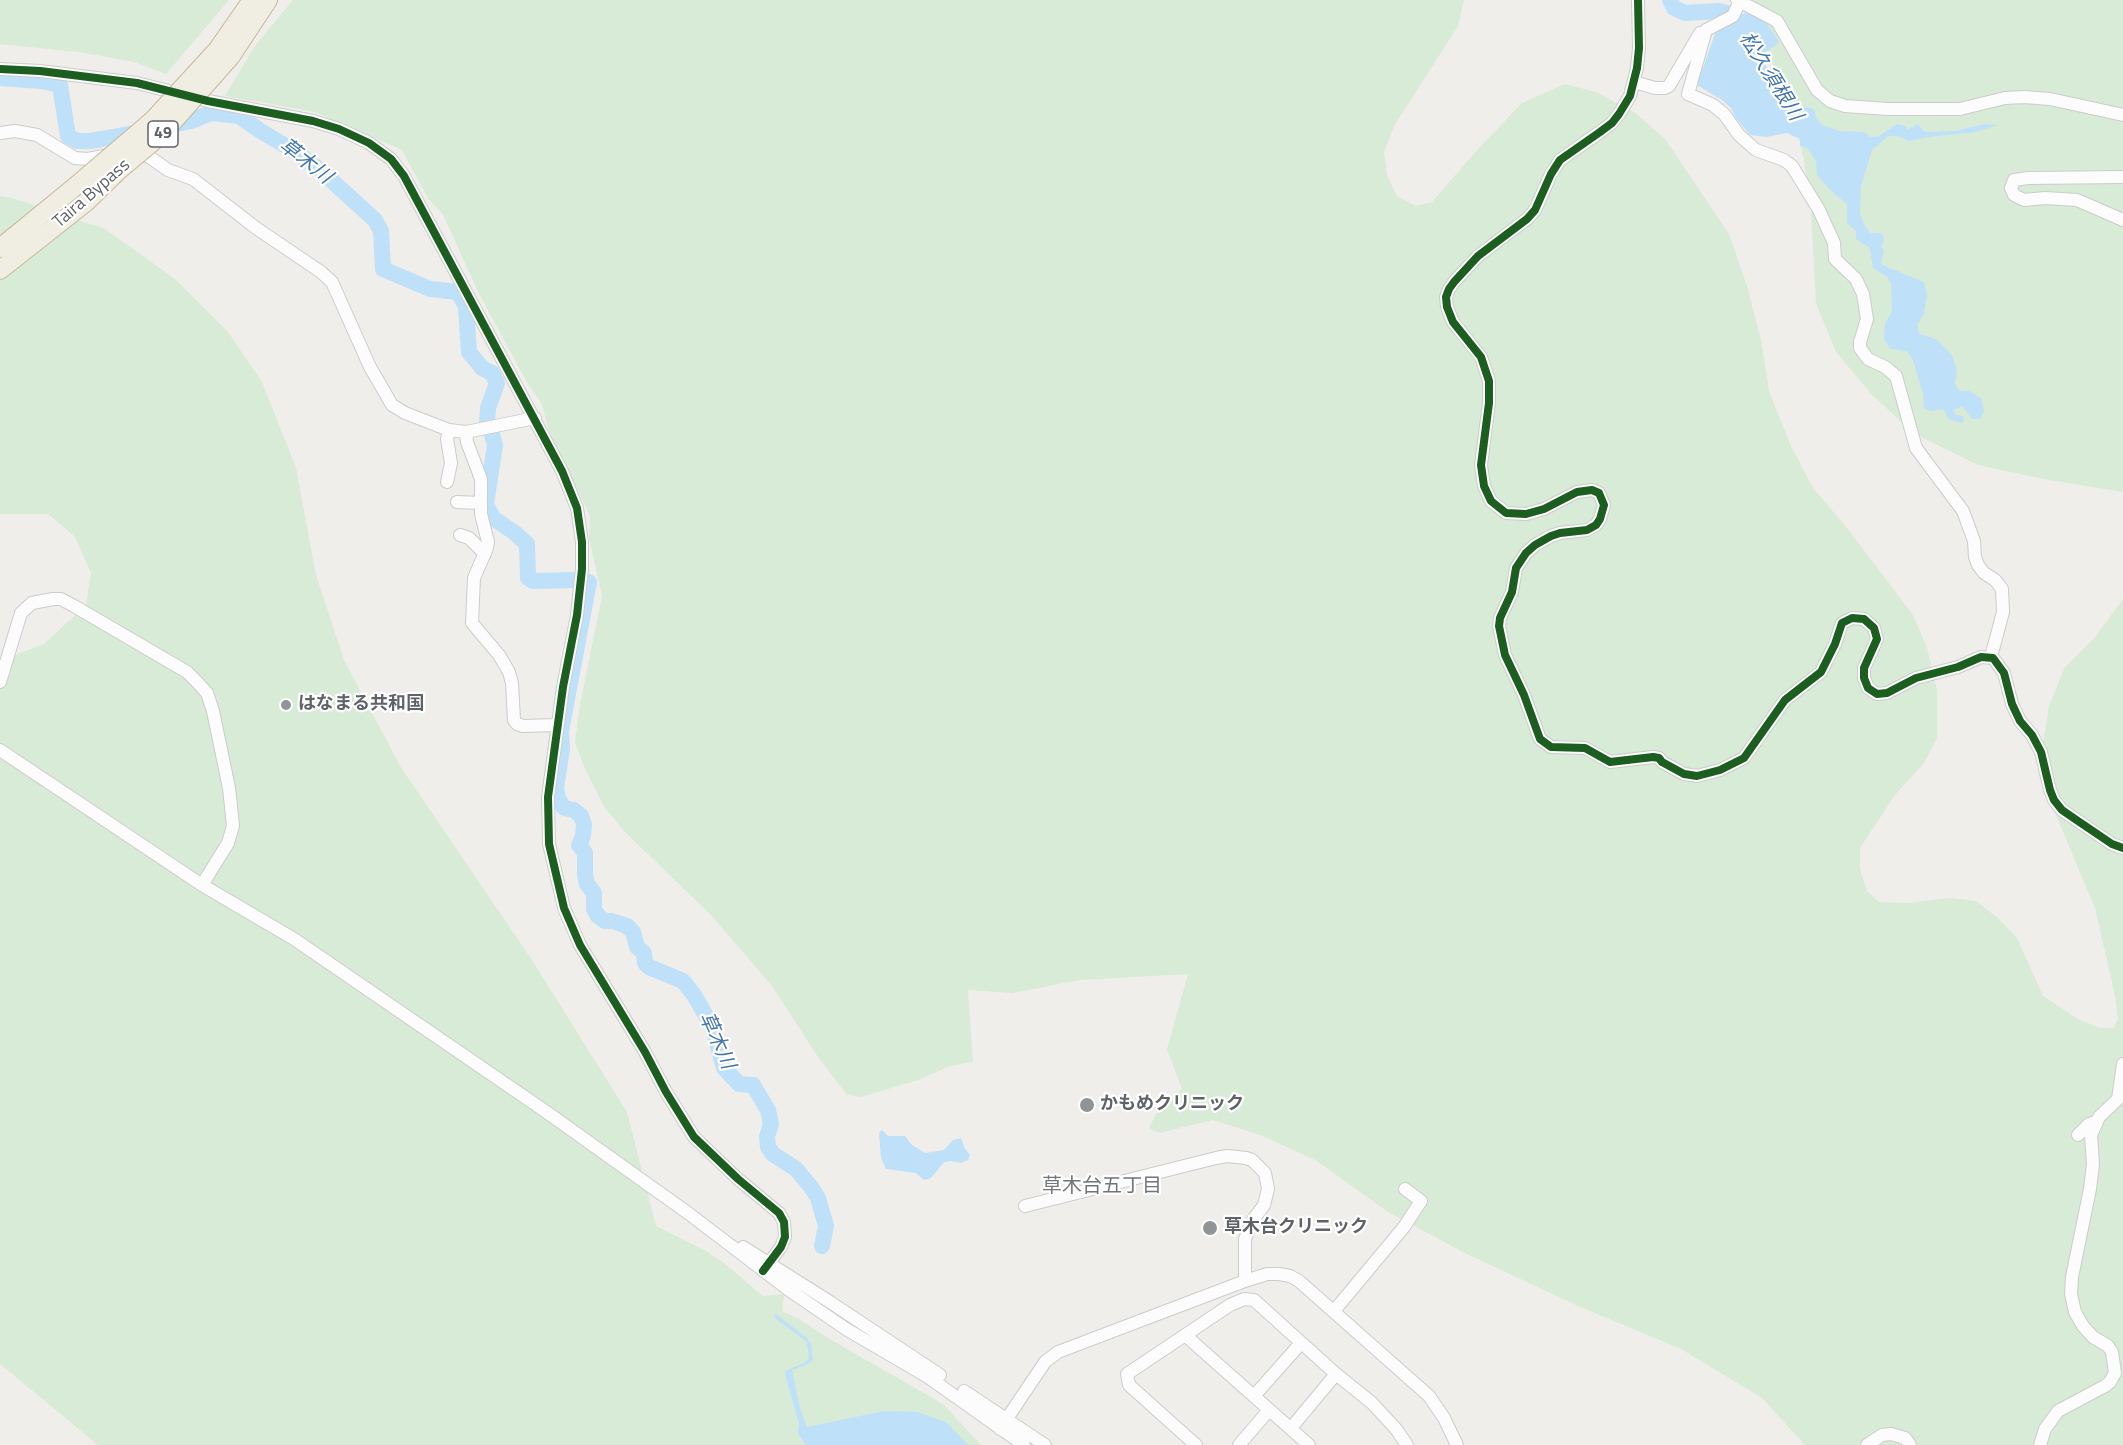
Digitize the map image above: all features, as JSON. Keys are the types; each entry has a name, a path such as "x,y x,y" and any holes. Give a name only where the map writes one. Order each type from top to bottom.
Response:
{"highway":[{"name":"Taira Bypass","path":"5,243 153,120 225,52 252,0"},
{"name":"Taira Bypass","path":"0,270 82,205 162,134 268,0"},
{"path":"0,282 82,205"}],"street":[{"path":"1638,0 1639,48 1630,96 1612,123 1560,160 1535,210 1527,219 1478,256 1449,289 1446,297 1453,322 1481,357 1489,381 1489,403 1480,465 1484,486 1491,501 1506,513 1526,514 1577,492 1592,490 1599,493 1604,505 1596,525 1587,530 1551,536 1526,553 1516,568 1512,591 1500,618 1499,626 1505,655 1524,695 1540,739 1551,747 1585,748 1610,762 1659,758 1667,766 1684,774 1704,775 1726,767 1740,761 1748,754 1785,700 1821,672 1835,644 1840,626 1845,620 1864,619 1876,632 1876,639 1863,672 1869,688 1877,694 1887,693 1916,678 1958,667 1981,657 1990,657 2004,673 2012,704 2020,721 2029,731 2041,752 2054,800 2062,810 2123,848"},
{"path":"1634,82 1655,88 1668,87 1702,29 1733,16 1738,1 1777,21 1816,90 1830,101 1845,106 1888,109 1960,109 2005,98 2024,97 2050,99 2123,115"},
{"path":"1707,28 1688,94 1713,105 1724,114 1739,135 1756,150 1784,160 1792,166 1819,210 1834,243 1835,259 1856,279 1863,294 1867,319 1860,348 1868,360 1885,367 1896,376 1916,448 1963,511 1974,541 1976,561 1984,573 1995,580 2002,589 2003,612 1990,657"},
{"path":"0,69 40,71 137,83 208,101 313,121 339,129 369,143 391,159 404,176 534,418 573,494 577,507 582,542 582,569 577,615 557,725 548,797 547,826 553,868 564,908 586,955 694,1137 738,1179 779,1213 784,1222 785,1237 781,1248 767,1267"},
{"path":"0,133 15,131 37,135 75,158 88,159 116,155 148,156 168,170 193,179 256,228 332,282 370,368 392,405 405,413 449,430 466,432 534,418"},
{"path":"2123,177 2028,177 2014,180 2011,184 2014,195 2024,200 2077,200 2123,220"},
{"path":"447,482 451,463 447,439 449,430"},
{"path":"466,432 467,442 481,479 482,517 490,552 474,578 472,623 505,664 511,680 514,717 517,724 522,726 557,725"},
{"path":"457,502 481,503"},
{"path":"460,535 465,535 490,552"},
{"path":"0,682 21,613 32,603 61,598 187,672 198,683 207,693 213,711 229,788 233,826 228,843 202,885"},
{"path":"0,750 202,885 294,939 545,1111 688,1213 1003,1424 1045,1445"},
{"path":"2040,1445 2045,1429 2058,1412 2104,1386 2119,1370 2108,1346 2087,1331 2078,1319 2071,1299 2072,1277 2090,1189 2093,1164 2091,1135 2096,1122 2118,1099 2123,1064"},
{"path":"2078,1135 2089,1124 2096,1122"},
{"path":"1025,1206 1216,1158 1227,1156 1252,1160 1265,1173 1268,1189 1264,1205 1253,1220 1245,1239 1245,1281"},
{"path":"1334,1311 1404,1227 1421,1200 1405,1189"},
{"path":"1003,1424 1045,1362 1058,1352 1267,1274 1290,1276 1299,1281 1429,1396 1444,1418 1457,1445"},
{"path":"1196,1445 1129,1385 1127,1374 1230,1305 1244,1299 1254,1300 1336,1374 1372,1403 1396,1429 1405,1444"},
{"path":"1186,1336 1310,1445"},
{"path":"1254,1396 1301,1342"},
{"path":"1291,1428 1336,1374"},
{"path":"1239,1445 1269,1410"},
{"path":"1003,1424 1024,1445"},
{"path":"1868,1445 1882,1435 1891,1434 1905,1438 1910,1445"}],"green space":[{"path":"0,0 229,0 166,74 134,62 79,52 0,44"},
{"path":"293,0 1464,0 1458,26 1394,126 1384,152 1387,175 1397,196 1416,206 1432,202 1522,103 1565,84 1596,92 1634,112 1665,139 1729,234 1747,286 1761,340 1769,391 1790,444 1813,488 1847,528 1913,615 1927,648 1937,690 1937,738 1924,763 1895,795 1860,848 1860,869 1867,891 1879,902 1907,903 1950,898 1976,901 1998,918 2017,938 2043,996 2078,1019 2100,1028 2114,1028 2118,1019 2115,996 2095,908 2051,803 2041,756 2049,706 2065,667 2096,636 2123,599 2123,1445 1805,1445 1762,1398 1681,1349 1578,1306 1465,1253 1388,1212 1317,1161 1263,1136 1213,1120 1159,1133 1149,1128 1156,1114 1182,1089 1167,1049 1188,974 1080,980 1012,993 968,990 973,1062 950,1066 918,1080 861,1097 847,1095 818,1057 772,986 711,915 627,834 604,807 585,769 575,742 580,705 602,596 589,538 590,516 548,428 542,404 528,384 478,292 443,214 429,200 402,150 315,112 225,96 255,46"},
{"path":"1737,0 2123,0 2123,492 1978,465 1915,434 1872,395 1836,352 1816,303 1810,196 1801,145 1767,47"},
{"path":"0,196 105,229 175,279 228,332 262,382 296,468 316,575 344,660 400,766 532,960 627,1112 656,1226 706,1251 763,1296 784,1294 782,1311 943,1404 981,1445 98,1445 0,1364 0,661 44,644 86,605 91,573 75,537 48,514 0,514"}],"water":[{"path":"1751,12 1759,13 1779,43 1764,53 1764,64 1771,71 1777,83 1795,91 1802,107 1815,111 1816,118 1822,125 1840,131 1864,132 1870,137 1879,136 1897,124 1905,126 1908,130 1917,124 1925,132 1955,131 1985,124 1998,125 1975,132 1909,141 1898,136 1888,136 1872,150 1861,186 1860,213 1864,225 1870,233 1883,235 1882,265 1924,282 1927,294 1924,314 1918,323 1918,330 1920,334 1936,339 1952,355 1957,372 1956,386 1960,391 1969,391 1981,398 1984,412 1980,419 1972,419 1962,406 1953,411 1956,415 1963,416 1964,422 1961,423 1949,419 1943,409 1930,411 1924,408 1923,394 1913,360 1907,351 1891,349 1884,340 1885,323 1892,312 1891,283 1887,277 1873,268 1870,248 1856,239 1856,231 1847,223 1847,204 1817,175 1816,161 1807,148 1800,146 1800,139 1787,133 1766,137 1750,135 1735,117 1731,108 1697,85 1718,25"},
{"path":"882,1130 888,1136 905,1136 912,1145 925,1153 944,1150 953,1140 961,1138 970,1155 968,1160 960,1163 944,1162 931,1178 924,1180 916,1173 886,1169 881,1158 879,1133"},
{"path":"774,1314 807,1338 811,1344 813,1360 792,1370 800,1408 807,1427 884,1411 917,1412 946,1422 968,1445 806,1445 798,1434 799,1424 785,1371 804,1363 809,1358 807,1342 776,1319"}],"waterway":[{"name":"松久須根川","path":"1670,0 1674,8 1685,13 1719,11 1727,13 1740,27"},
{"name":"草木川","path":"0,78 60,85 68,136 77,141 114,137 191,121 211,113 239,116 299,154 375,220 381,231 383,269 430,289 458,292 466,307 469,352 482,368 492,373 497,383 488,408 487,423"},
{"name":"草木川","path":"491,431 495,445 486,504 493,518 527,544 528,578 533,581 572,580"},
{"name":"草木川","path":"589,582 561,731 562,749 556,788 558,798 564,808 574,810 581,816 584,824 583,836 579,845 585,853 585,875 587,884 594,893 594,909 605,921 627,926 633,932 637,947 644,953 645,963 649,967 683,981 694,995 712,1026 724,1068 739,1084 753,1085 768,1110 771,1124 767,1137 768,1147 773,1154 796,1169 818,1198 826,1226 822,1246"}],"cycle path":[{"path":"1638,0 1637,68 1630,96 1619,114 1612,123 1560,160 1535,210 1527,219 1478,256 1454,282 1446,297 1453,322 1481,357 1489,381 1489,403 1481,465 1484,486 1491,501 1506,513 1526,514 1544,509 1577,492 1592,490 1599,493 1604,505 1596,525 1587,530 1551,536 1526,553 1516,568 1512,592 1500,618 1499,626 1505,655 1524,695 1540,739 1551,747 1585,748 1610,762 1653,757 1659,758 1684,774 1697,776 1720,770 1744,758 1785,700 1821,672 1835,644 1842,623 1852,618 1864,619 1874,628 1877,639 1864,668 1864,678 1868,688 1877,694 1887,693 1916,678 1958,667 1981,657 1993,658 2004,673 2012,704 2020,721 2032,735 2041,752 2054,800 2062,810 2112,844 2123,848"},
{"path":"0,69 40,71 137,83 208,101 313,121 339,129 369,143 391,159 404,176 562,471 577,508 582,542 582,569 577,615 563,687 548,797 549,844 564,908 580,945 694,1137 738,1179 779,1213 784,1222 785,1237 781,1247 763,1271"}],"place":[{"name":"はなまる共和国","path":"286,705"},
{"name":"かもめクリニック","path":"1087,1105"},
{"name":"草木台クリニック","path":"1210,1228"}],"district":[{"name":"草木台五丁目","path":"1102,1187"}]}
